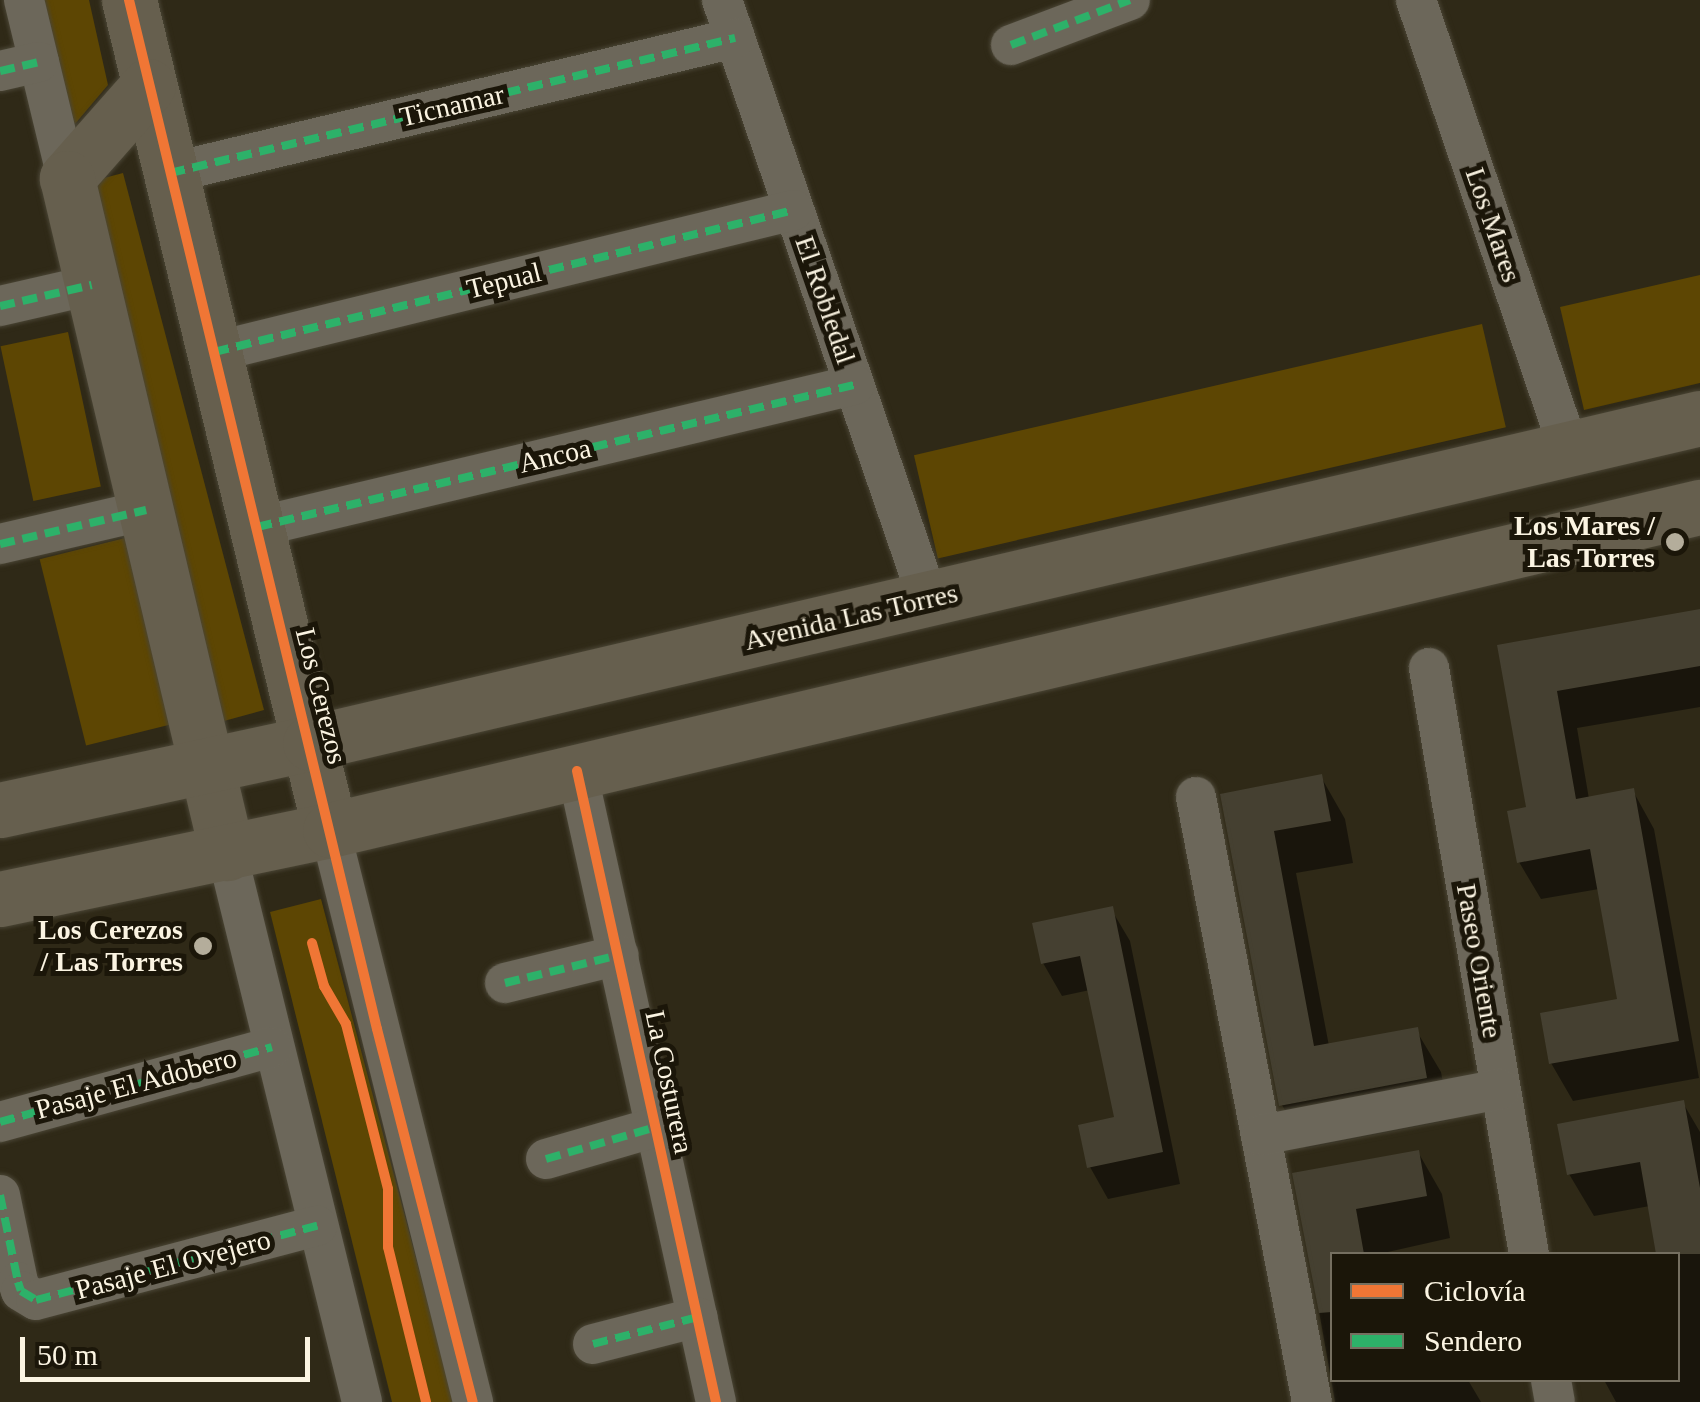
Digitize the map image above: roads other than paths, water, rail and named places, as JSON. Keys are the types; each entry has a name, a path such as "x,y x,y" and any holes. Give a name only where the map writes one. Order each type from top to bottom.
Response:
{"main road":[{"name":"Los Cerezos","path":"128,0 330,830"},
{"path":"148,86 67,178 227,853"},
{"name":"Avenida Las Torres","path":"0,810 310,744 1700,418"},
{"path":"1501,466 1489,488 1489,514 1501,538 1516,550"},
{"path":"0,899 330,830 1700,508"}],"street":[{"path":"24,0 19,66 67,178"},
{"name":"El Robledal","path":"722,0 928,599"},
{"path":"1010,46 1130,0"},
{"name":"Los Mares","path":"1416,0 1568,450"},
{"name":"Ticnamar","path":"170,173 735,38"},
{"name":"Tepual","path":"214,352 794,210"},
{"path":"0,306 92,284"},
{"name":"Ancoa","path":"256,528 854,384"},
{"path":"0,544 146,510"},
{"name":"Paseo Oriente","path":"1429,668 1529,1252"},
{"name":"La Costurera","path":"578,771 716,1402"},
{"path":"1196,798 1312,1402"},
{"name":"Los Cerezos","path":"330,830 473,1402"},
{"path":"227,853 362,1402"},
{"path":"505,983 619,955"},
{"name":"Pasaje El Adobero","path":"0,1122 272,1047"},
{"path":"1261,1135 1500,1089"},
{"path":"546,1159 656,1127"},
{"name":"Pasaje El Ovejero","path":"0,1195 18,1282 28,1297 46,1300 318,1226"},
{"path":"593,1344 698,1317"}],"place":[{"name":"Los Mares / Las Torres","path":"1675,542"},
{"name":"Los Cerezos / Las Torres","path":"203,946"}]}
